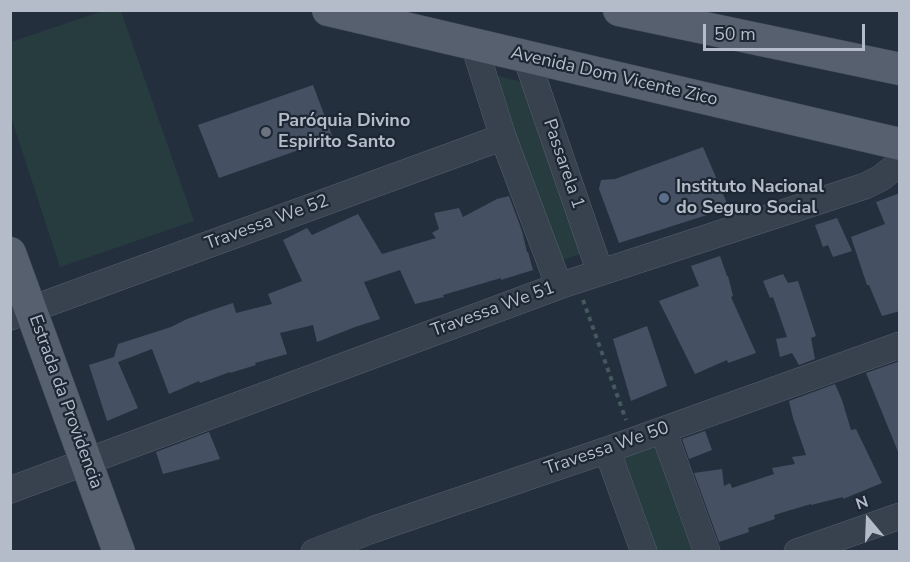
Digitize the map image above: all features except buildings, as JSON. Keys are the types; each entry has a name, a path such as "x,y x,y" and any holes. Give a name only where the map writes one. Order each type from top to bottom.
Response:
{"main road":[{"name":"Avenida Dom Vicente Zico","path":"328,10 900,144"},
{"path":"628,12 900,69"},
{"name":"Estrada da Providencia","path":"10,253 21,314 86,461 119,552"}],"street":[{"path":"474,45 503,137 579,279"},
{"name":"Passarela 1","path":"526,57 579,279"},
{"name":"Travessa We 52","path":"21,314 503,137"},
{"name":"Travessa We 51","path":"10,490 579,279 865,186 881,178 900,163"},
{"name":"Travessa We 50","path":"314,552 900,345"},
{"path":"663,430 707,552"},
{"path":"607,450 644,552"},
{"path":"797,552 900,516"}],"path":[{"path":"579,279 633,440"}],"green space":[{"path":"103,11 121,11 194,221 60,267 11,117 11,42"},
{"path":"494,75 526,83 584,253 553,263"},
{"path":"654,443 693,551 657,551 623,455"}],"place":[{"name":"Paróquia Divino Espirito Santo","path":"266,132"},
{"name":"Instituto Nacional do Seguro Social","path":"664,198"}]}
